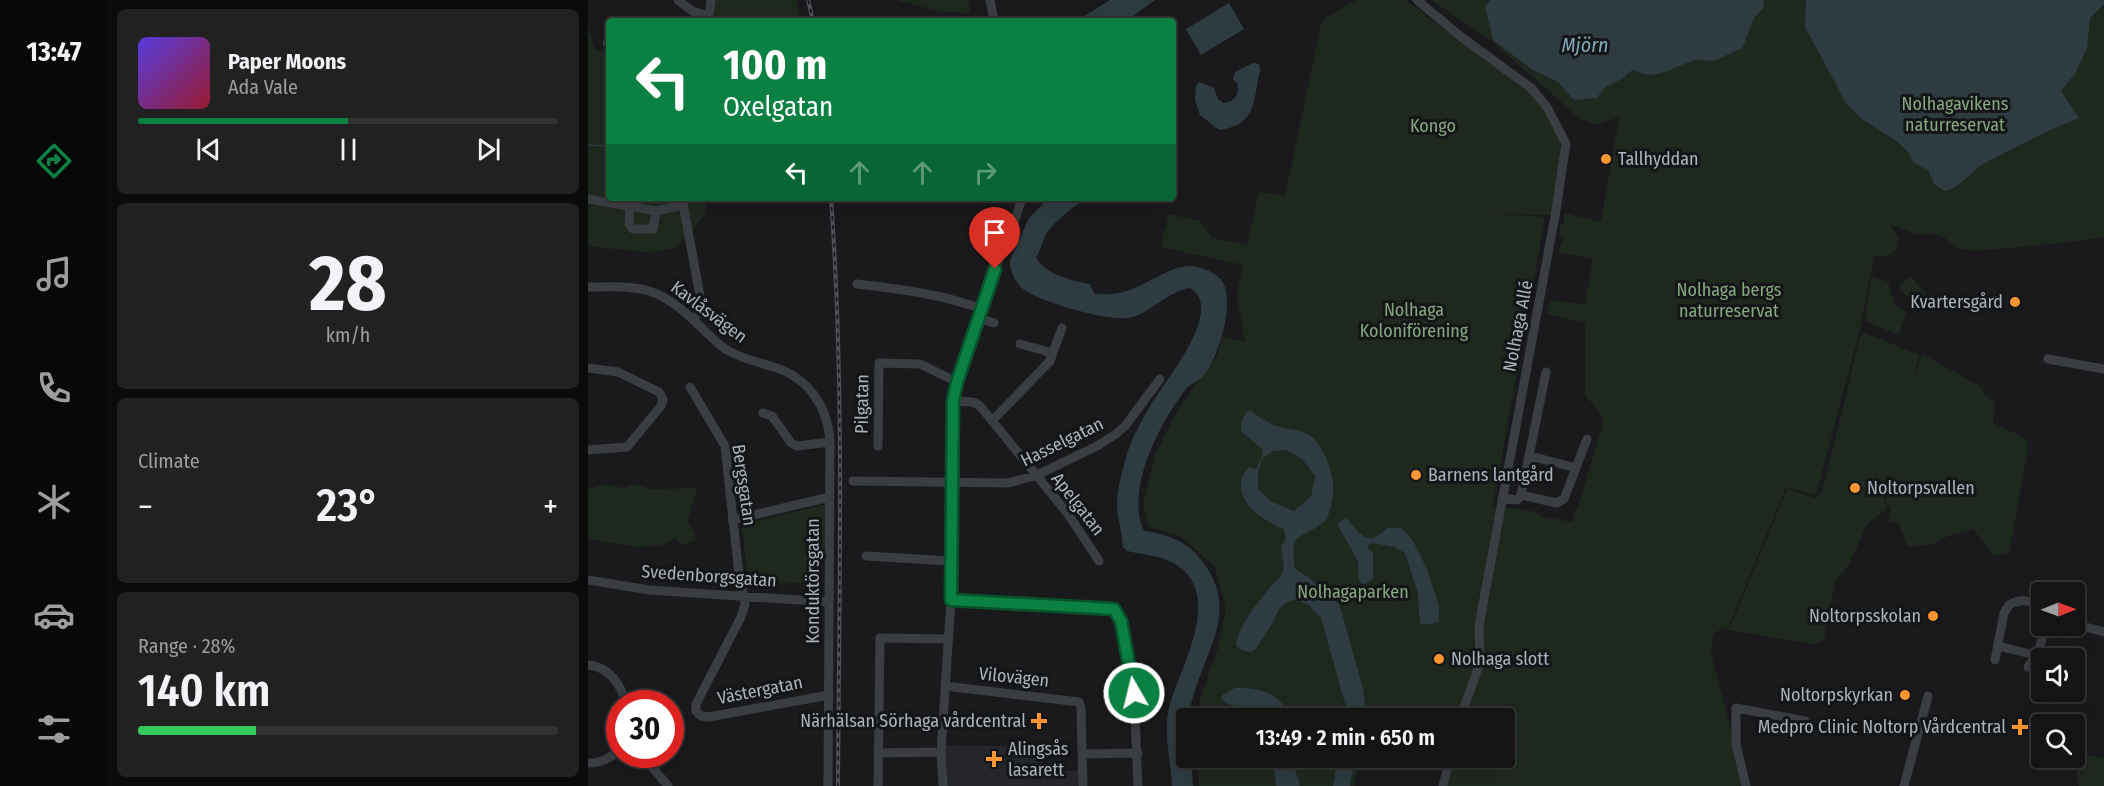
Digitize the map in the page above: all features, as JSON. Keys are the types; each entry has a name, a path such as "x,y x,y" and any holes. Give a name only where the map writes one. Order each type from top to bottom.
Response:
{"street":[{"path":"678,0 692,11 710,18 711,0"},
{"path":"990,0 993,18"},
{"name":"Nolhaga Allé","path":"1417,0 1460,36 1531,88 1547,107 1566,144 1555,216 1481,615 1480,663 1464,708"},
{"path":"588,199 656,211 683,202 700,296 699,312 693,319"},
{"path":"943,786 941,752 951,600 953,401 980,313 1021,201"},
{"path":"630,206 629,224 633,229 653,229 656,211"},
{"path":"857,285 902,289 946,297 980,313 994,323"},
{"name":"Kavlåsvägen","path":"588,287 654,291 667,297 732,352 789,373 806,384"},
{"path":"992,421 1014,400 1052,356 1062,328"},
{"path":"1020,344 1046,351 1052,356"},
{"path":"2048,359 2104,369"},
{"name":"Pilgatan","path":"878,446 879,363 920,364 957,382"},
{"path":"588,368 618,372 658,393 663,400 661,406 627,447 588,450"},
{"path":"1502,498 1517,500 1521,495 1546,372"},
{"name":"Hasselgatan","path":"853,481 1008,483 1035,476 1116,434 1125,426 1160,379"},
{"name":"Konduktörsgatan","path":"806,384 823,409 830,430 828,786"},
{"name":"Bergsgatan","path":"690,387 725,446 732,520 745,604 696,704 698,714"},
{"name":"Apelgatan","path":"953,401 973,402 980,406 1068,514 1100,561"},
{"path":"763,413 772,416 791,443 797,446 830,442"},
{"path":"1521,495 1557,503 1564,499 1587,439"},
{"path":"1530,456 1576,468"},
{"path":"732,520 830,497"},
{"path":"866,556 951,561"},
{"name":"Svedenborgsgatan","path":"588,580 649,590 828,602"},
{"path":"951,600 1112,608 1120,616 1131,669 1138,753 1138,786"},
{"path":"1995,660 2004,613 2008,605 2022,600 2031,602"},
{"path":"2085,627 2104,632"},
{"path":"878,786 880,638 949,639"},
{"path":"1998,645 2031,654"},
{"path":"2028,667 2031,663"},
{"path":"588,665 603,668 614,677 620,690"},
{"name":"Vilovägen","path":"945,686 1079,702 1082,754"},
{"name":"Västergatan","path":"698,714 709,717 829,694"},
{"path":"1904,786 1928,696"},
{"path":"1746,786 1736,744 1736,708 1805,721"},
{"path":"879,753 941,752"},
{"path":"1083,786 1082,754 1138,753"},
{"path":"653,768 668,786"},
{"path":"1443,786 1448,768"}],"shaded area":[{"name":"Alingsås lasarett","path":"944,745 1043,747 1043,771 1078,771 1078,786 947,786"}],"green space":[{"path":"714,0 796,0 800,18 711,18"},
{"path":"897,0 968,0 970,13 941,12"},
{"path":"1356,0 1406,0 1535,95 1563,135 1553,215 1485,213 1545,217 1493,506 1532,511 1544,517 1573,522 1604,420 1585,394 1585,323 1547,314 1550,300 1585,304 1593,259 1558,252 1563,238 1559,237 1561,224 1564,224 1564,213 1601,222 1619,117 1597,125 1580,119 1492,41 1431,0 2104,0 2104,236 2082,241 1975,251 1955,248 1944,237 1933,234 1918,235 1891,225 1898,238 1896,251 1887,256 1874,256 1859,333 1816,495 1786,487 1728,629 1723,628 1713,634 1711,654 1730,727 1741,786 1447,786 1451,768 1515,768 1515,708 1199,708 1218,647 1226,609 1215,567 1180,536 1149,527 1143,504 1155,455 1176,413 1217,356 1222,337 1245,342 1237,295 1243,265 1161,247 1168,214 1200,221 1212,238 1247,245 1259,192 1285,196 1322,20"},
{"path":"588,25 595,49 606,51 606,201 707,201 704,216 676,248 651,253 588,246"},
{"path":"1871,276 1888,282 1894,304 1906,312 1899,335 1865,321"},
{"path":"1910,276 1931,300 1919,310 1898,287"},
{"path":"1865,333 1919,355 1914,376 1922,354 1980,386 1986,396 1995,402 1993,423 2025,438 2028,448 2009,553 1994,556 1973,529 1950,535 1931,545 1907,547 1899,523 1888,522 1891,508 1886,502 1888,485 1885,499 1886,504 1888,507 1867,525 1849,564 1835,582 1824,639 1820,643 1813,644 1729,630 1787,489 1816,498 1823,488 1861,334"},
{"path":"607,484 622,488 633,484 652,489 697,488 688,520 696,539 684,545 675,538 661,546 636,547 588,539 588,489"},
{"path":"827,504 825,555 814,564 811,583 748,584 742,524"},
{"path":"2085,755 2104,757 2104,786 2079,786 2076,768 2085,768"},
{"path":"1198,768 1358,768 1354,786 1199,786"}],"water":[{"path":"1110,0 1155,0 1130,18 1082,18"},
{"name":"Mjörn","path":"1490,0 1764,0 1763,8 1754,18 1742,49 1716,60 1695,60 1663,73 1649,75 1634,70 1605,88 1597,98 1574,100 1558,82 1533,70 1493,40 1485,6"},
{"path":"1806,0 2104,0 2104,4 2090,18 2087,48 2075,74 2061,91 2079,118 1987,162 1956,186 1945,191 1934,184 1928,170 1913,162 1909,153 1898,142 1862,119 1846,103 1805,27"},
{"path":"1229,3 1244,29 1201,55 1186,29"},
{"path":"1253,63 1259,64 1260,70 1251,110 1240,123 1219,130 1200,115 1195,100 1196,85 1200,82 1214,88 1218,99 1223,103 1231,101 1236,97 1238,91 1237,83 1233,80 1235,72"},
{"path":"1046,201 1083,201 1066,213 1046,234 1036,257 1045,268 1067,279 1090,284 1094,293 1124,292 1163,274 1188,266 1212,273 1219,277 1225,287 1227,308 1223,332 1215,355 1205,374 1187,388 1166,418 1148,456 1139,496 1139,514 1144,531 1177,540 1191,549 1203,562 1215,582 1219,602 1214,640 1199,678 1191,708 1176,708 1176,768 1192,768 1193,786 1172,786 1167,718 1196,628 1198,608 1195,589 1186,572 1167,560 1127,551 1123,547 1117,506 1121,478 1130,446 1136,431 1179,362 1197,328 1201,312 1199,298 1190,288 1174,293 1136,316 1118,318 1090,314 1058,305 1023,289 1014,276 1010,260 1029,218"},
{"path":"1251,411 1275,425 1307,434 1316,441 1325,455 1333,487 1330,510 1327,519 1296,541 1295,569 1319,585 1340,606 1363,689 1364,708 1346,708 1321,618 1308,604 1294,600 1285,603 1279,609 1256,649 1251,652 1241,650 1236,645 1250,614 1282,572 1281,547 1286,538 1284,529 1256,512 1243,496 1241,486 1243,477 1249,467 1256,469 1263,454 1262,449 1241,431 1241,423 1246,412","holes":["1287,450 1302,459 1315,476 1311,497 1294,511 1272,502 1258,489 1258,472 1262,458 1274,451"]},
{"path":"1346,518 1360,534 1369,538 1374,538 1387,528 1402,528 1413,541 1427,569 1439,606 1439,622 1420,624 1418,593 1405,553 1394,547 1373,543 1367,546 1373,554 1373,579 1362,584 1359,581 1358,561 1337,524"},
{"path":"1235,688 1261,690 1275,697 1285,708 1242,708 1226,703 1221,699 1222,695"},
{"path":"1274,768 1296,768 1300,786 1276,786"},
{"path":"1336,768 1353,768 1350,786 1333,786"}],"waterway":[{"path":"588,145 606,146"}],"railway":[{"path":"808,0 812,18"},
{"path":"831,201 840,418 838,786"}],"place":[{"name":"Tallhyddan","path":"1606,159"},
{"name":"Kvartersgård","path":"2015,302"},
{"name":"Barnens lantgård","path":"1416,475"},
{"name":"Noltorpsvallen","path":"1855,488"},
{"name":"Noltorpsskolan","path":"1933,616"},
{"name":"Nolhaga slott","path":"1439,659"},
{"name":"Noltorpskyrkan","path":"1905,695"},
{"name":"Närhälsan Sörhaga vårdcentral","path":"1039,721"},
{"name":"Medpro Clinic Noltorp Vårdcentral","path":"2020,727"},
{"name":"Alingsås lasarett","path":"994,759"}],"route":[{"path":"995,269 957,382 953,401 951,600 1114,609 1121,621 1134,693"}],"park label":[{"name":"Nolhagavikens naturreservat","path":"1955,114"},
{"name":"Kongo","path":"1433,126"},
{"name":"Nolhaga bergs naturreservat","path":"1729,300"},
{"name":"Nolhaga Koloniförening","path":"1414,320"},
{"name":"Nolhagaparken","path":"1353,592"}]}
